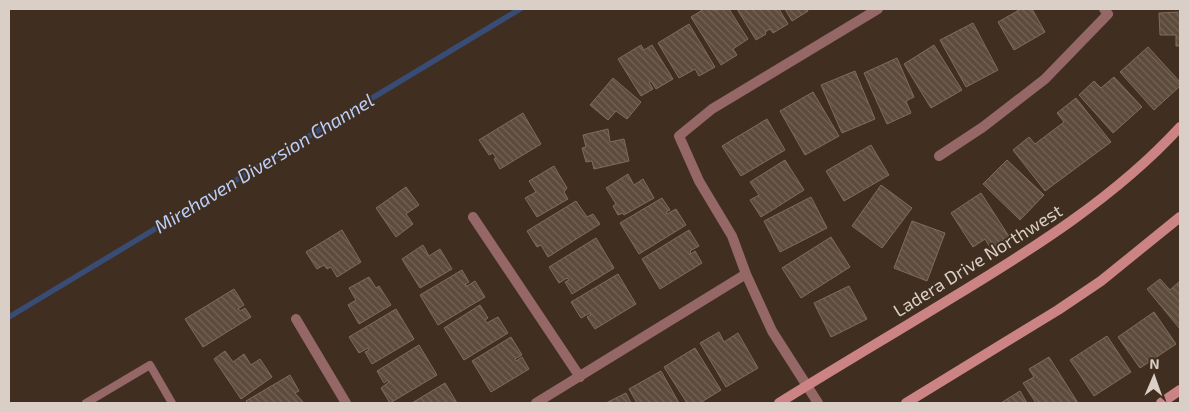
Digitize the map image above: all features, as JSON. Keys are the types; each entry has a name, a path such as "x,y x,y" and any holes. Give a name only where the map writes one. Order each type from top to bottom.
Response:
{"main road":[{"name":"Ladera Drive Northwest","path":"779,403 1018,259 1073,220 1120,183 1180,127"},
{"path":"906,403 1058,310 1101,281 1180,217"},
{"path":"1161,403 1180,390"}],"street":[{"path":"818,403 772,331 746,274 732,236 698,181 679,136 712,109 878,9"},
{"path":"939,156 982,127 1044,79 1108,14 1104,9"},
{"path":"473,217 580,377"},
{"path":"536,403 746,274"},
{"path":"296,319 346,403"}],"lane":[{"path":"86,403 150,365 172,403"}],"building":[{"path":"704,9 729,9 748,39 733,49 737,55 721,65 691,17"},
{"path":"737,9 779,9 788,24 773,33 770,29 756,40"},
{"path":"785,9 807,9 808,11 792,21"},
{"path":"1021,9 1032,9 1045,32 1014,50 998,22"},
{"path":"1180,12 1180,46 1176,46 1176,35 1160,35 1159,13"},
{"path":"973,23 998,70 966,87 940,40"},
{"path":"689,24 715,67 699,76 695,69 679,78 658,43"},
{"path":"641,45 644,50 652,45 673,79 656,89 651,81 649,82 653,89 641,96 618,59"},
{"path":"934,45 962,90 931,108 904,64"},
{"path":"1148,47 1180,82 1180,86 1154,110 1120,72"},
{"path":"897,58 914,97 906,101 911,113 887,124 864,73"},
{"path":"855,71 875,119 842,133 821,85"},
{"path":"1114,77 1142,107 1113,133 1079,95 1094,81 1101,88"},
{"path":"613,78 641,102 627,119 616,111 608,120 590,105"},
{"path":"813,92 839,136 805,155 780,111"},
{"path":"1076,98 1111,142 1045,191 1013,150 1029,137 1035,144 1064,122 1057,113"},
{"path":"523,113 541,144 500,169 493,153 489,155 479,140"},
{"path":"767,119 785,150 741,176 722,146"},
{"path":"608,129 610,142 624,139 629,161 594,169 592,161 586,162 582,148 586,147 583,135"},
{"path":"871,145 889,175 844,201 826,171"},
{"path":"785,160 804,190 761,217 750,200 759,195 750,182"},
{"path":"1007,160 1044,195 1020,220 983,184"},
{"path":"554,166 567,188 564,192 568,199 537,217 525,198 536,192 529,181"},
{"path":"628,174 634,185 643,179 654,198 624,215 623,213 618,215 613,206 616,204 606,188"},
{"path":"881,185 912,208 882,248 852,226"},
{"path":"406,187 419,205 406,214 413,224 396,237 376,208"},
{"path":"981,193 1010,238 991,249 985,239 973,247 951,213"},
{"path":"811,197 827,228 780,252 764,221"},
{"path":"662,198 670,210 666,212 667,214 676,209 686,225 639,254 620,223"},
{"path":"576,201 587,217 593,214 600,224 548,257 541,245 537,247 527,231"},
{"path":"912,221 945,233 927,281 894,268"},
{"path":"342,230 361,262 337,277 331,267 327,269 324,265 317,269 306,252"},
{"path":"689,230 699,246 690,251 691,254 695,251 702,263 660,289 642,259"},
{"path":"831,237 850,267 801,298 782,268"},
{"path":"596,238 614,268 572,294 565,282 569,280 567,278 559,283 549,267"},
{"path":"423,245 429,256 440,249 452,269 420,288 402,259"},
{"path":"462,270 469,282 465,284 467,286 475,281 485,297 438,325 420,295"},
{"path":"618,274 636,304 595,329 587,317 591,315 590,313 581,318 571,302"},
{"path":"369,277 376,288 379,286 391,305 359,324 348,305 356,300 349,288"},
{"path":"1160,279 1170,290 1180,281 1180,329 1147,289"},
{"path":"849,286 867,319 831,337 814,303"},
{"path":"234,289 244,305 238,309 240,311 245,308 251,317 203,347 185,319"},
{"path":"480,305 488,318 485,320 487,323 498,317 508,333 464,360 444,328"},
{"path":"396,309 414,339 372,364 365,352 369,350 368,348 359,353 349,337"},
{"path":"1154,312 1176,344 1140,368 1118,337"},
{"path":"719,332 724,342 738,333 758,368 726,387 700,343"},
{"path":"1107,336 1131,372 1094,396 1070,360"},
{"path":"511,337 522,355 515,359 516,361 522,357 529,369 491,392 472,361"},
{"path":"419,345 437,375 390,403 381,388 389,382 388,380 384,383 377,371"},
{"path":"695,348 721,390 700,403 687,403 664,367"},
{"path":"225,351 233,362 244,354 251,365 260,359 272,377 241,399 214,359"},
{"path":"1049,357 1078,403 1036,403 1023,383 1034,377 1029,369"},
{"path":"661,371 679,403 637,403 629,389"},
{"path":"290,375 299,391 295,393 304,403 248,403 246,401"},
{"path":"445,383 457,403 412,403"},
{"path":"1020,391 1027,403 1001,403"},
{"path":"626,393 631,403 606,403"}],"waterway":[{"name":"Mirehaven Diversion Channel","path":"9,317 520,9"}]}
